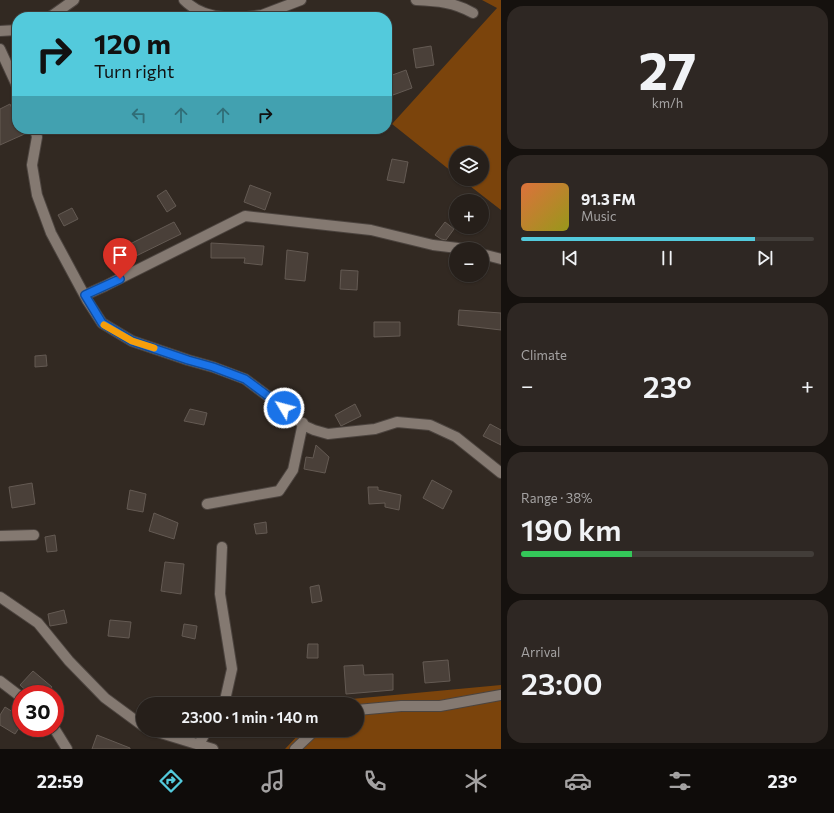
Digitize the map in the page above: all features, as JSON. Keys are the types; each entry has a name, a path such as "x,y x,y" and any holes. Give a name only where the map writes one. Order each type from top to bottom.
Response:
{"street":[{"path":"57,12 74,0"},
{"path":"184,0 190,6 202,12"},
{"path":"270,12 301,0"},
{"path":"416,0 445,1 461,6 473,13"},
{"path":"0,31 12,30"},
{"path":"0,49 12,75"},
{"path":"36,134 37,138 32,165 37,195 51,233 102,323 132,341 245,379 305,426 314,430 328,434 375,429 397,422 430,425 456,437 501,473"},
{"path":"85,295 106,286 245,216 371,230 432,245 449,247"},
{"path":"489,256 501,259"},
{"path":"207,504 279,491 293,470 303,423"},
{"path":"0,536 34,535"},
{"path":"222,547 220,594 232,669 226,697"},
{"path":"0,597 38,624 105,698 136,721"},
{"path":"0,681 12,690"},
{"path":"364,709 401,706 440,706 501,695"},
{"path":"60,737 67,749"},
{"path":"175,737 213,749"},
{"path":"199,744 204,737"},
{"path":"295,749 308,737"}],"shaded area":[{"path":"482,0 501,0 501,210 489,201 489,194 480,194 470,186 489,186 489,146 449,146 449,169 392,124 497,8"},
{"path":"501,685 501,749 285,749 296,737 364,737 364,698"}],"building":[{"path":"431,46 434,65 416,68 413,49"},
{"path":"406,70 412,88 393,95 392,75"},
{"path":"10,104 12,109 12,134 25,134 0,145 0,109"},
{"path":"392,159 408,162 404,183 387,180"},
{"path":"250,185 271,193 265,210 244,202"},
{"path":"166,190 176,206 167,212 157,196"},
{"path":"72,208 78,219 64,226 58,215"},
{"path":"174,222 181,234 134,257 128,245"},
{"path":"445,222 449,225 449,234 450,234 446,240 435,235"},
{"path":"211,243 264,246 262,265 244,263 245,258 211,258"},
{"path":"287,250 308,253 305,281 285,279"},
{"path":"341,270 358,271 357,290 340,289"},
{"path":"459,310 501,313 501,330 458,325"},
{"path":"374,322 400,322 400,336 374,337"},
{"path":"46,355 47,366 35,367 35,356"},
{"path":"355,404 361,416 341,426 335,415"},
{"path":"190,409 207,413 204,425 184,421"},
{"path":"490,424 501,430 501,445 483,436"},
{"path":"316,445 329,457 325,473 304,469 306,457 313,458"},
{"path":"432,480 452,491 443,509 423,498"},
{"path":"32,483 35,504 12,508 9,487"},
{"path":"368,487 378,487 378,490 401,495 399,510 385,507 385,503 369,504"},
{"path":"130,490 146,494 143,512 127,509"},
{"path":"154,513 178,523 174,539 149,531"},
{"path":"266,522 267,533 256,534 254,524"},
{"path":"55,535 57,551 47,552 45,537"},
{"path":"165,562 184,564 181,594 161,591"},
{"path":"319,585 322,601 312,603 310,587"},
{"path":"64,610 67,623 50,626 48,614"},
{"path":"110,620 131,622 129,638 108,636"},
{"path":"184,624 197,626 195,639 182,636"},
{"path":"308,644 318,644 318,658 307,658"},
{"path":"448,660 450,681 425,683 423,662"},
{"path":"363,665 364,675 393,674 393,690 346,694 344,666"},
{"path":"33,671 50,685 20,685"},
{"path":"5,707 12,711 12,732 0,725 0,715"},
{"path":"97,735 130,748 130,749 92,749"}],"slow traffic":[{"path":"104,325 132,341 154,348"}],"route":[{"path":"120,279 85,295 102,323 132,341 245,379 284,408"}]}
